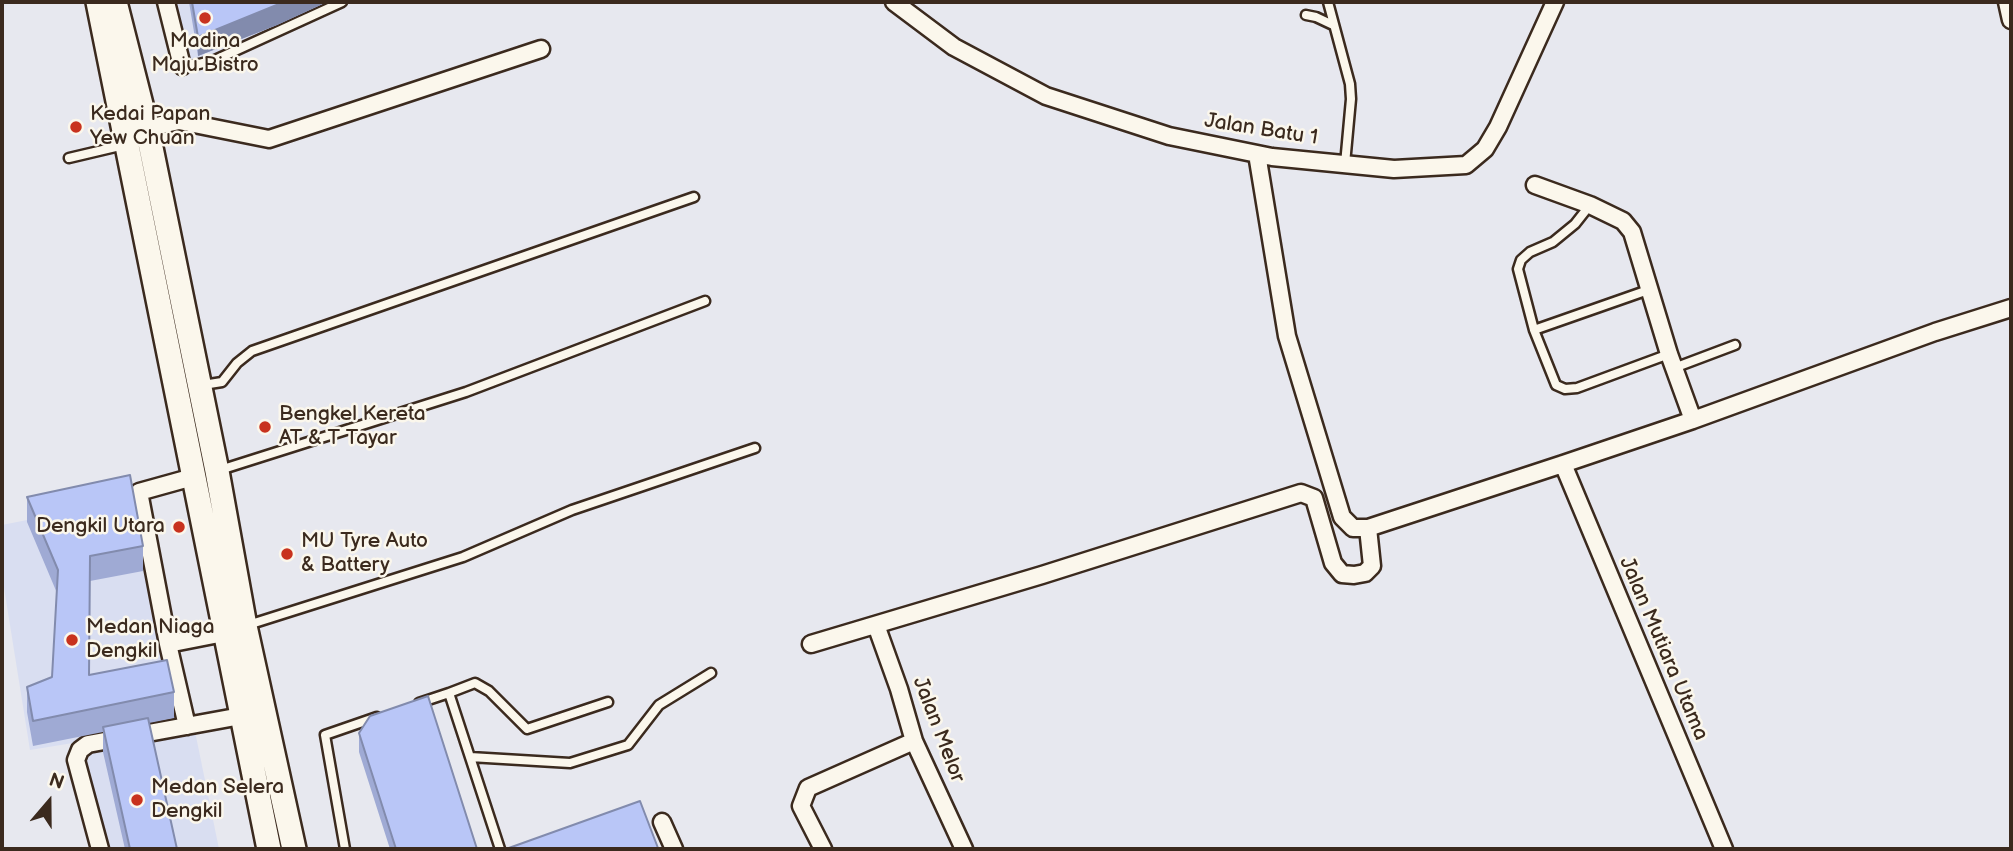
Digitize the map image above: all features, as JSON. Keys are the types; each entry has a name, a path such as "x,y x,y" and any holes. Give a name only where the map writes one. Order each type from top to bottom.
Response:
{"main road":[{"path":"98,2 193,477 294,849"},
{"path":"115,2 147,128 217,471 241,716 269,849"}],"street":[{"path":"166,2 182,66"},
{"name":"Jalan Batu 1","path":"894,2 954,47 1046,96 1169,136 1257,154 1394,169 1466,165 1485,149 1498,127 1555,2"},
{"path":"2007,2 2011,20"},
{"path":"147,128 179,121 269,139 541,49"},
{"path":"1257,154 1287,336 1342,517 1353,528 1368,528 1563,464 1935,332 2011,308"},
{"path":"1535,184 1623,221 1632,232 1693,420"},
{"name":"Jalan Mutiara Utama","path":"1563,464 1724,849"},
{"path":"187,726 168,644 139,492 193,477"},
{"path":"811,644 1042,575 1301,492 1314,498 1333,563 1342,574 1365,573 1372,566 1368,528"},
{"name":"Jalan Melor","path":"876,625 914,741 964,849"},
{"path":"168,644 234,630"},
{"path":"100,849 76,760 80,750 88,744 241,716"},
{"path":"822,849 802,806 808,788 914,741"},
{"path":"662,822 674,849"}],"lane":[{"path":"182,66 215,60 342,2"},
{"path":"1328,2 1350,84 1345,164"},
{"path":"1306,15 1333,25"},
{"path":"69,158 127,145"},
{"path":"200,385 222,383 237,363 252,351 694,197"},
{"path":"1590,205 1575,224 1553,242 1530,252 1521,260 1518,269 1534,330 1556,385 1577,388 1735,345"},
{"path":"1534,330 1651,289"},
{"path":"217,471 466,391 705,301"},
{"path":"234,630 463,557 572,510 755,448"},
{"path":"470,757 570,763 628,745 659,705 711,673"},
{"path":"412,705 475,683 489,691 527,729 608,702"},
{"path":"449,693 500,849"},
{"path":"345,849 325,735 387,714"}],"shaded area":[{"path":"171,2 330,2 213,56 188,63"},
{"path":"147,496 219,849 107,849 79,742 30,750 2,575 2,525"}],"building":[{"path":"192,2 284,2 198,37"},
{"name":"Medan Niaga Dengkil","path":"130,475 143,546 90,556 89,675 167,660 174,692 33,721 27,687 52,677 58,570 27,497"},
{"path":"428,696 477,849 396,849 359,733 370,716"},
{"name":"Medan Selera Dengkil","path":"148,718 177,849 130,849 103,727"},
{"path":"640,801 658,848 506,849"}],"place":[{"name":"Madina Maju Bistro","path":"205,18"},
{"name":"Kedai Papan Yew Chuan","path":"76,127"},
{"name":"Bengkel Kereta AT & T Tayar","path":"265,427"},
{"name":"Dengkil Utara","path":"179,527"},
{"name":"MU Tyre Auto & Battery","path":"287,554"},
{"name":"Medan Niaga Dengkil","path":"72,640"},
{"name":"Medan Selera Dengkil","path":"137,800"}]}
